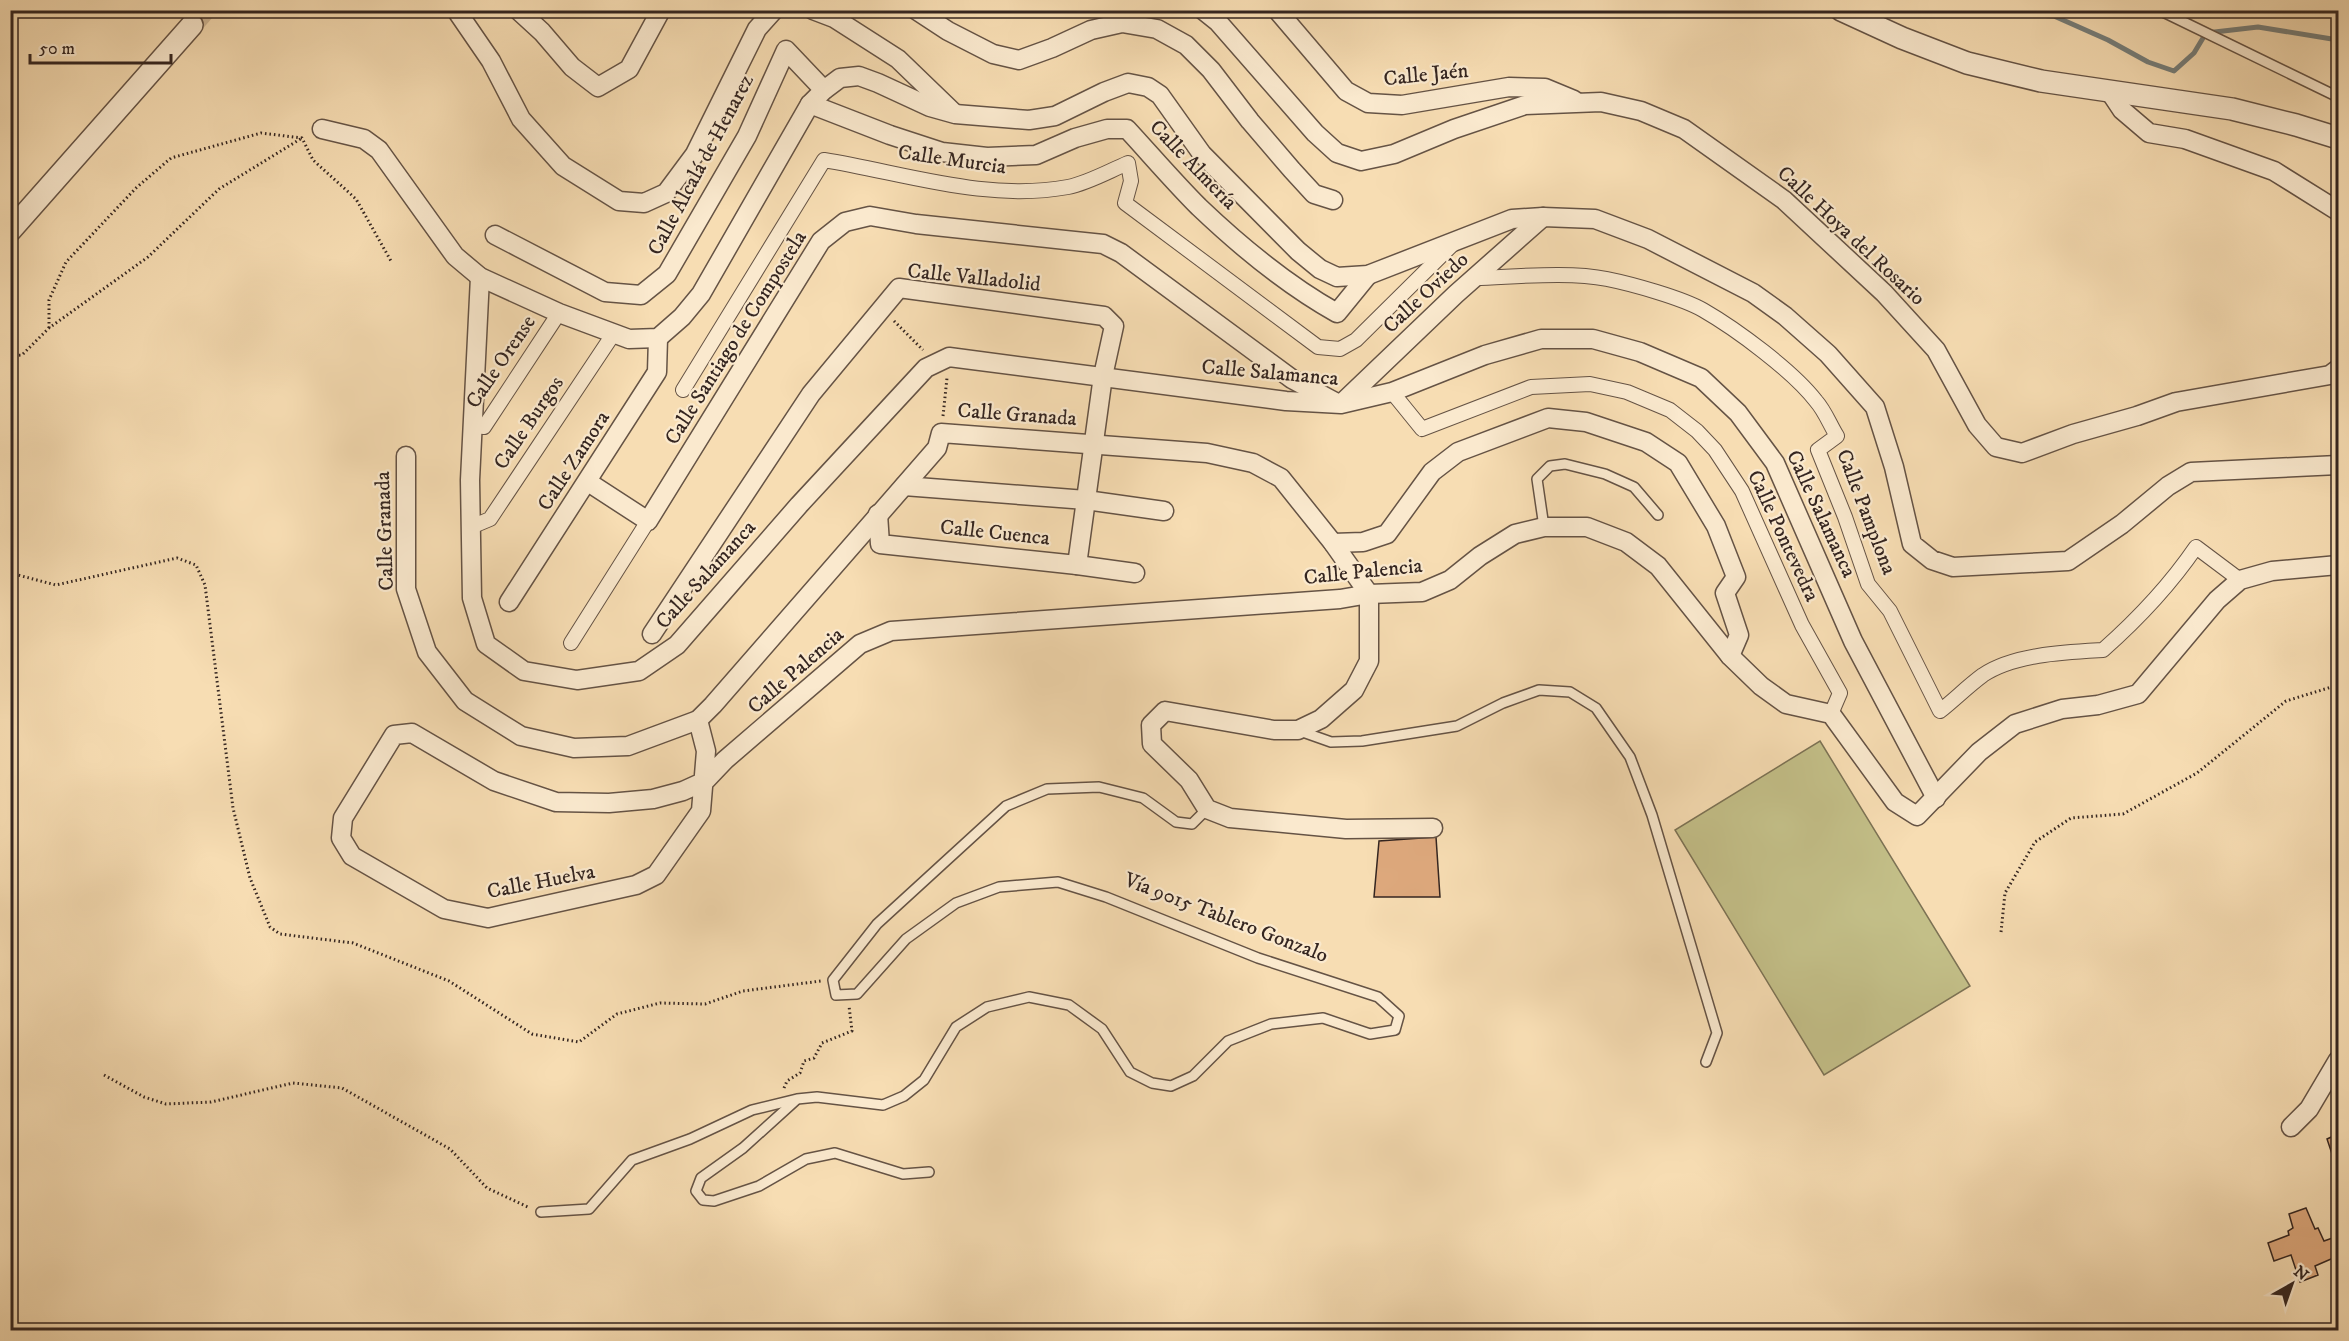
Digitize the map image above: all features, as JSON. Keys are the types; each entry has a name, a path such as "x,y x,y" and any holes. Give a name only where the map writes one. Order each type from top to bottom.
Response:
{"street":[{"path":"456,10 491,61 521,119 563,166 619,201 644,203 666,193 695,154 757,29 774,10"},
{"path":"518,10 542,32 572,67 598,87 629,69 661,10"},
{"path":"813,10 834,18 898,59 955,114"},
{"path":"916,10 948,31 993,54 1018,60 1052,48 1091,30 1122,23 1157,29 1186,45 1211,70 1250,121 1314,194 1333,200"},
{"name":"Calle Hoya del Rosario","path":"1203,10 1218,21 1315,133 1337,153 1361,161 1394,154 1454,129 1525,105 1601,102 1641,111 1684,129 1784,200 1884,293 1936,350 1977,425 1996,447 2022,453 2073,434 2176,402 2330,375 2338,369"},
{"name":"Calle Jaén","path":"1277,10 1346,91 1368,103 1402,105 1509,87 1545,88 1581,103"},
{"path":"1841,10 1902,38 1967,63 2040,81 2232,109 2296,124 2338,138"},
{"path":"10,231 192,25"},
{"name":"Calle Alcalá de Henarez","path":"495,235 605,292 641,295 667,274 747,136 786,50 824,90"},
{"path":"322,129 364,139 379,150 455,256 480,277 559,313 629,339 658,338 682,317 701,294 810,104 840,78 859,76 930,107 955,114 1029,120 1055,116 1128,83 1148,87 1160,95 1202,154 1298,251 1320,269 1337,277 1368,275 1512,219 1543,217 1595,219 1648,238 1753,293 1794,323 1828,354 1875,407 1894,467 1912,544 1932,560 1953,567 2068,561 2122,524 2168,486 2192,472 2338,465"},
{"path":"2110,92 2122,110 2149,133 2185,139 2274,171 2338,211"},
{"name":"Calle Almería","path":"810,104 942,152 987,157 1036,155 1075,138 1107,129 1127,129 1198,206 1252,255 1310,298 1338,313 1368,275"},
{"name":"Calle Murcia","path":"683,390 824,160 984,190 1030,191 1070,187 1128,163 1131,181 1125,203 1318,347 1340,349 1356,340 1456,241"},
{"name":"Calle Santiago de Compostela","path":"572,643 821,241 845,222 870,216 916,224 1103,244 1121,254 1292,379 1341,404"},
{"name":"Calle Oviedo","path":"1341,404 1543,217"},
{"name":"Calle Pamplona","path":"1475,278 1553,276 1606,279 1651,291 1701,309 1790,374 1817,401 1837,436 1818,450 1845,517 1868,584 1890,611 1940,711 1984,674 2015,661 2072,652 2103,650 2131,624 2179,572 2196,547 2240,580"},
{"name":"Calle Salamanca","path":"480,277 470,480 472,598 486,644 524,671 577,680 639,671 677,645 799,505 927,368 943,360 1103,376 1286,401 1341,404 1392,392 1485,356 1540,339 1593,339 1640,352 1701,378 1738,413 1775,463 1853,641 1936,798"},
{"name":"Calle Valladolid","path":"652,634 811,394 899,288 1104,316 1114,326 1103,376 1077,565"},
{"name":"Calle Orense","path":"474,426 484,427 559,313"},
{"name":"Calle Burgos","path":"471,527 490,519 614,333"},
{"name":"Calle Zamora","path":"509,602 657,372 658,338"},
{"name":"Calle Pontevedra","path":"1392,392 1422,429 1531,387 1590,384 1627,392 1670,410 1698,431 1715,450 1742,490 1802,625 1840,693 1831,714"},
{"path":"1334,543 1363,542 1387,534 1432,472 1458,452 1548,418 1586,422 1646,442 1678,463 1716,526 1736,577 1725,593 1739,635 1730,656"},
{"name":"Calle Granada","path":"405,456 406,589 427,652 465,700 521,736 574,748 628,746 698,720 937,448 941,433 1207,453 1253,463 1281,478 1334,543 1369,594"},
{"path":"588,482 648,521"},
{"path":"904,486 1086,500 1164,512"},
{"name":"Calle Cuenca","path":"878,514 880,544 1135,573"},
{"name":"Calle Palencia","path":"705,781 725,760 860,644 891,631 1340,599 1369,594 1422,592 1450,580 1480,556 1515,534 1544,527 1587,527 1626,542 1658,566 1730,656 1761,686 1786,704 1831,714"},
{"path":"1831,714 1895,802 1917,816 1979,752 2015,724 2062,709 2097,705 2138,694 2217,600 2240,580 2272,571 2338,565"},
{"path":"1369,594 1369,661 1354,690 1321,719 1298,730 1274,730 1165,711 1151,725 1152,744 1189,780 1207,809 1230,818 1346,829 1433,828"},
{"path":"698,720 706,751 705,781"},
{"name":"Calle Huelva","path":"412,733 494,782 556,802 609,803 652,799 683,791 705,781 701,811 656,875 636,885 488,918 444,909 352,856 341,838 343,818 394,735 412,733"},
{"path":"2291,1127 2309,1109 2338,1060"}],"lane":[{"path":"2159,10 2338,97"},
{"path":"1544,527 1537,479 1550,466 1565,464 1605,474 1634,487 1658,515"},
{"path":"1298,730 1331,742 1362,741 1457,726 1503,703 1539,690 1570,692 1596,708 1630,757 1653,815 1716,1033 1706,1062"},
{"path":"848,995 836,995 833,980 877,924 1006,806 1047,789 1099,787 1143,798 1176,822 1192,824 1207,809"},
{"name":"Vía 9015 Tablero Gonzalo","path":"541,1212 589,1209 632,1160 690,1139 752,1110 797,1099 817,1097 883,1105 904,1096 924,1080 956,1027 987,1007 1029,997 1069,1005 1102,1029 1130,1072 1152,1083 1171,1086 1193,1076 1228,1041 1271,1024 1323,1018 1370,1034 1395,1030 1399,1016 1378,997 1258,958 1106,897 1058,882 999,887 956,903 906,939 857,994 848,995"},
{"path":"797,1099 743,1148 701,1178 696,1191 703,1200 714,1201 759,1186 806,1159 835,1153 903,1174 929,1172"}],"path":[{"path":"10,29 17,10"},
{"path":"49,328 49,300 66,262 136,188 171,158 261,133 302,138"},
{"path":"302,138 313,160 356,199 391,261"},
{"path":"10,356 22,355 49,328 148,257 219,189 302,138"},
{"path":"882,309 943,360 941,433"},
{"path":"10,573 56,585 177,558 196,565 205,585 233,808 250,878 270,927 280,934 353,943 449,981 532,1035 579,1042 617,1014 649,1006 705,1004 743,991 833,980"},
{"path":"2001,932 2005,893 2035,842 2071,818 2123,814 2197,773 2286,701 2338,685"},
{"path":"778,1103 787,1081 800,1073 804,1061 814,1058 822,1043 852,1031 848,995"},
{"path":"104,1075 144,1097 166,1104 212,1102 293,1083 342,1088 450,1149 486,1188 541,1212"}],"shaded area":[{"path":"1820,741 1970,986 1824,1075 1675,830"}],"building":[{"path":"1436,837 1440,897 1374,897 1379,841"},
{"path":"2338,1134 2338,1154 2333,1157 2327,1139"},
{"path":"2306,1208 2315,1229 2318,1228 2324,1241 2338,1236 2338,1256 2315,1266 2318,1275 2300,1282 2291,1255 2274,1261 2268,1243 2289,1235 2288,1231 2293,1228 2289,1214"}],"waterway":[{"path":"1951,10 2054,16 2108,40 2148,62 2174,71 2194,53 2206,33 2258,27 2338,40"}],"tunnel":[{"path":"192,25 205,10"}]}
